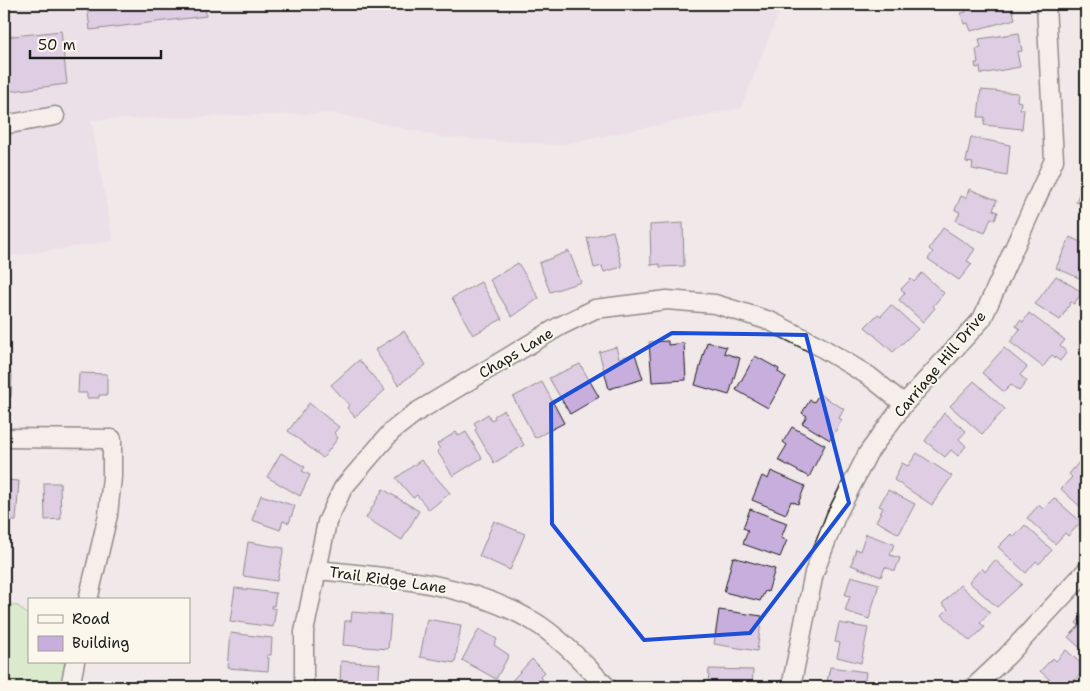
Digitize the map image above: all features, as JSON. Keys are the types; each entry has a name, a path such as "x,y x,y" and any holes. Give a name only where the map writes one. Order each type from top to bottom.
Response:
{"street":[{"name":"Carriage Hill Drive","path":"791,687 814,573 836,516 868,453 904,404 982,319 1054,160 1046,4"},
{"path":"4,125 55,116"},
{"name":"Chaps Lane","path":"304,687 304,632 327,522 342,488 392,431 415,414 560,326 595,309 668,300 715,304 770,321 819,346 869,376 904,404"},
{"path":"4,438 112,439 112,477 108,515 88,598"},
{"name":"Trail Ridge Lane","path":"317,570 390,577 444,586 496,603 542,628 565,646 607,687"},
{"path":"974,687 1007,656 1086,571"},
{"path":"70,687 75,664"}],"highlighted area":[{"path":"672,333 806,335 849,503 750,633 644,640 552,524 551,404"}],"shaded area":[{"path":"4,4 782,4 741,108 560,145 444,137 332,113 91,120 113,241 4,257"}],"green space":[{"path":"4,603 18,606 28,615 28,664 70,664 65,687 4,687"}],"building":[{"path":"87,4 205,4 206,16 90,30"},
{"path":"963,4 1011,4 1015,19 971,31 968,23 964,24 961,13 966,12"},
{"path":"61,31 67,84 4,92 4,37"},
{"path":"1019,33 1022,51 1017,52 1020,67 981,74 980,67 976,68 975,63 978,63 976,49 981,48 979,39"},
{"path":"981,90 1018,93 1017,101 1021,102 1020,109 1024,109 1022,129 984,125 985,117 978,117"},
{"path":"971,137 1010,145 1007,176 972,169 973,163 966,162"},
{"path":"1082,185 1086,186 1086,221 1079,219 1083,204 1076,202"},
{"path":"969,189 997,200 993,210 998,212 995,220 991,218 985,233 956,221 960,212 955,210 961,196 966,198"},
{"path":"683,223 684,266 660,267 660,264 651,265 650,225"},
{"path":"943,228 975,249 967,261 972,264 959,280 928,259 933,252 929,249"},
{"path":"613,231 622,267 604,272 602,266 594,268 587,238"},
{"path":"1070,237 1086,245 1086,281 1056,268"},
{"path":"569,251 581,282 550,292 539,263"},
{"path":"518,263 539,298 512,317 490,280"},
{"path":"922,273 944,293 933,306 935,308 923,322 899,300 905,293 901,289 911,279 914,282"},
{"path":"1056,276 1082,292 1074,304 1071,302 1060,320 1035,304"},
{"path":"481,282 502,319 473,335 452,298"},
{"path":"891,305 918,329 893,352 865,327 878,314 881,316"},
{"path":"1029,313 1065,340 1060,346 1067,352 1060,361 1052,355 1043,367 1010,342 1020,329 1016,326 1020,320 1023,322"},
{"path":"404,331 426,365 398,385 375,350"},
{"path":"668,341 668,345 684,343 686,380 652,382 649,342"},
{"path":"707,342 726,347 724,353 740,358 729,395 695,385"},
{"path":"616,347 619,358 635,354 643,379 609,389 599,352"},
{"path":"1004,348 1027,367 1020,375 1027,381 1019,391 1011,385 1004,392 982,373"},
{"path":"755,356 779,369 778,372 786,377 768,408 736,390"},
{"path":"359,360 385,390 355,417 347,408 349,405 331,385"},
{"path":"580,364 599,397 570,414 549,378"},
{"path":"79,373 107,374 107,395 99,395 99,398 87,398 87,393 78,393"},
{"path":"4,375 12,375 11,397 4,397"},
{"path":"974,381 1005,409 982,434 950,406"},
{"path":"542,382 564,423 535,438 513,397"},
{"path":"819,394 844,409 839,418 842,420 830,440 802,423 807,416 802,413 810,400 814,402"},
{"path":"309,403 339,427 334,433 338,438 323,458 288,431"},
{"path":"504,410 524,445 494,463 475,430 477,428 474,423 488,414 491,420"},
{"path":"944,413 966,431 959,439 966,446 958,456 951,450 945,457 925,441"},
{"path":"792,427 825,445 809,477 778,460 787,445 783,442"},
{"path":"456,432 459,436 466,432 482,458 453,476 437,451 440,449 437,444"},
{"path":"281,453 305,467 302,471 310,475 300,496 267,477"},
{"path":"917,453 952,476 932,505 894,480 902,463 908,466"},
{"path":"421,460 450,493 429,510 417,495 413,498 396,478"},
{"path":"1080,461 1086,467 1086,512 1061,489 1072,477 1069,474"},
{"path":"771,471 805,486 798,504 791,501 786,514 752,500 762,476 768,479"},
{"path":"4,480 19,481 16,521 4,520"},
{"path":"44,483 60,483 61,519 45,520"},
{"path":"383,489 419,511 402,540 366,518"},
{"path":"888,490 915,504 899,534 876,521 883,508 879,506"},
{"path":"261,495 295,506 289,523 283,521 280,530 252,520"},
{"path":"1054,498 1081,522 1068,536 1065,533 1055,544 1027,518 1039,505 1043,509"},
{"path":"750,509 787,523 781,538 787,540 780,557 743,544 748,530 743,528"},
{"path":"494,521 525,534 510,570 479,556"},
{"path":"1025,525 1052,550 1039,564 1036,561 1026,573 998,547 1011,534 1014,537"},
{"path":"866,534 894,544 890,555 900,558 895,571 885,567 881,577 851,565 856,549 860,551"},
{"path":"248,542 284,548 277,581 243,576"},
{"path":"733,557 775,569 768,592 765,591 760,601 724,592"},
{"path":"995,560 1022,584 997,607 969,582 982,568 985,572"},
{"path":"851,576 879,584 869,619 845,611 850,596 845,595"},
{"path":"960,585 990,612 980,623 985,627 970,641 942,615 948,609 942,604"},
{"path":"235,588 276,593 274,606 271,606 271,608 276,609 273,627 230,621"},
{"path":"719,610 762,616 757,651 714,644"},
{"path":"1086,611 1086,653 1068,637 1079,626 1076,623"},
{"path":"352,612 391,615 388,649 343,645 345,621 351,621"},
{"path":"427,619 461,625 455,663 420,657"},
{"path":"839,623 868,628 861,663 837,657 840,643 835,642"},
{"path":"479,629 497,639 494,645 509,655 496,679 462,660"},
{"path":"230,633 272,638 271,655 267,655 267,658 269,658 268,671 227,668"},
{"path":"1066,650 1086,668 1068,687 1058,687 1040,671 1053,658 1056,661"},
{"path":"532,659 545,672 540,677 548,687 506,687"},
{"path":"341,661 380,664 378,687 352,687 352,681 340,680"},
{"path":"830,667 866,672 864,687 826,687"},
{"path":"709,669 753,670 752,687 708,687"},
{"path":"231,684 268,684 268,687 231,687"}]}
